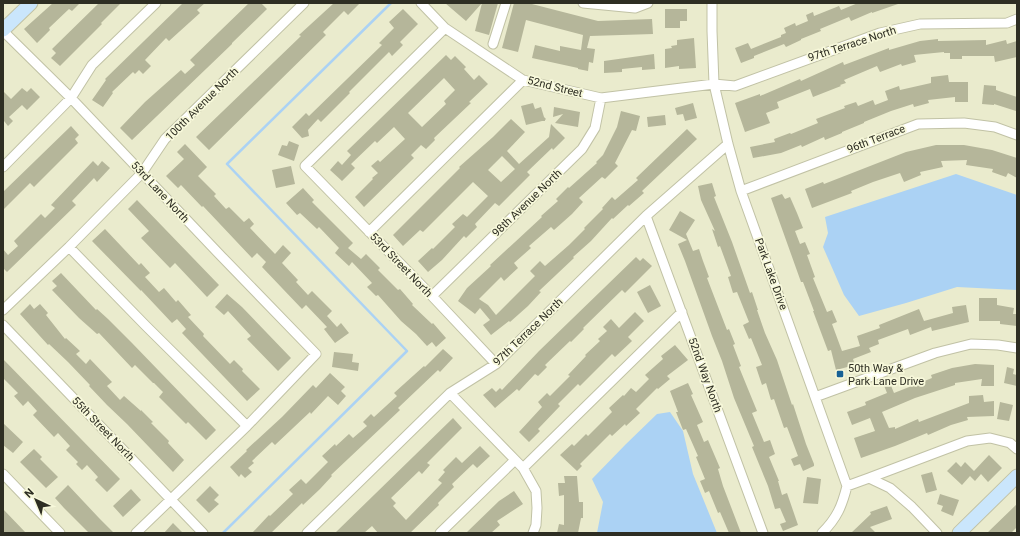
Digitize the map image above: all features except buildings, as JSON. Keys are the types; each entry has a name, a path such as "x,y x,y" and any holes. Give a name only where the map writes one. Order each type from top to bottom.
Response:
{"street":[{"path":"3,31 31,3"},
{"path":"3,167 71,98 92,66 156,3"},
{"name":"100th Avenue North","path":"3,310 69,247 142,173 165,139 304,3"},
{"name":"52nd Street","path":"421,3 445,28 523,80 601,98 714,84"},
{"path":"493,44 506,3"},
{"path":"585,3 635,8 648,3"},
{"name":"Park Lake Drive","path":"712,3 714,84 728,144 741,190 847,486"},
{"name":"97th Terrace North","path":"714,84 735,86 880,33 920,24 1007,24 1017,20"},
{"name":"53rd Street North","path":"445,28 306,166 496,364"},
{"name":"53rd Lane North","path":"3,31 71,98 316,354 247,426"},
{"path":"369,232 523,80"},
{"name":"98th Avenue North","path":"432,296 582,149 595,128 601,98"},
{"name":"96th Terrace","path":"741,190 918,124 964,123 995,126 1017,135"},
{"name":"97th Terrace North","path":"307,533 450,393 496,364 646,216 728,144"},
{"name":"52nd Way North","path":"646,216 763,533"},
{"path":"69,247 247,426 136,533"},
{"path":"523,468 682,312"},
{"name":"55th Street North","path":"3,325 78,405 203,533"},
{"path":"815,397 935,353 971,344 998,345 1017,348"},
{"path":"450,393 523,468 536,491 536,525 533,533"},
{"path":"822,533 832,523 842,506 847,486 967,441 990,438 1010,443 1017,450"},
{"path":"440,533 515,460"},
{"path":"3,474 60,533"},
{"path":"959,533 1017,476"},
{"path":"869,478 890,488 912,507 937,533"}],"water":[{"path":"956,174 1017,195 1017,290 957,287 859,316 844,295 823,247 828,233 825,217"},
{"path":"670,412 683,431 693,474 717,533 597,533 603,502 592,479 657,414"}],"waterway":[{"path":"223,533 407,351 227,164 391,3"}],"place":[{"name":"50th Way & Park Lane Drive","path":"840,374"}]}
